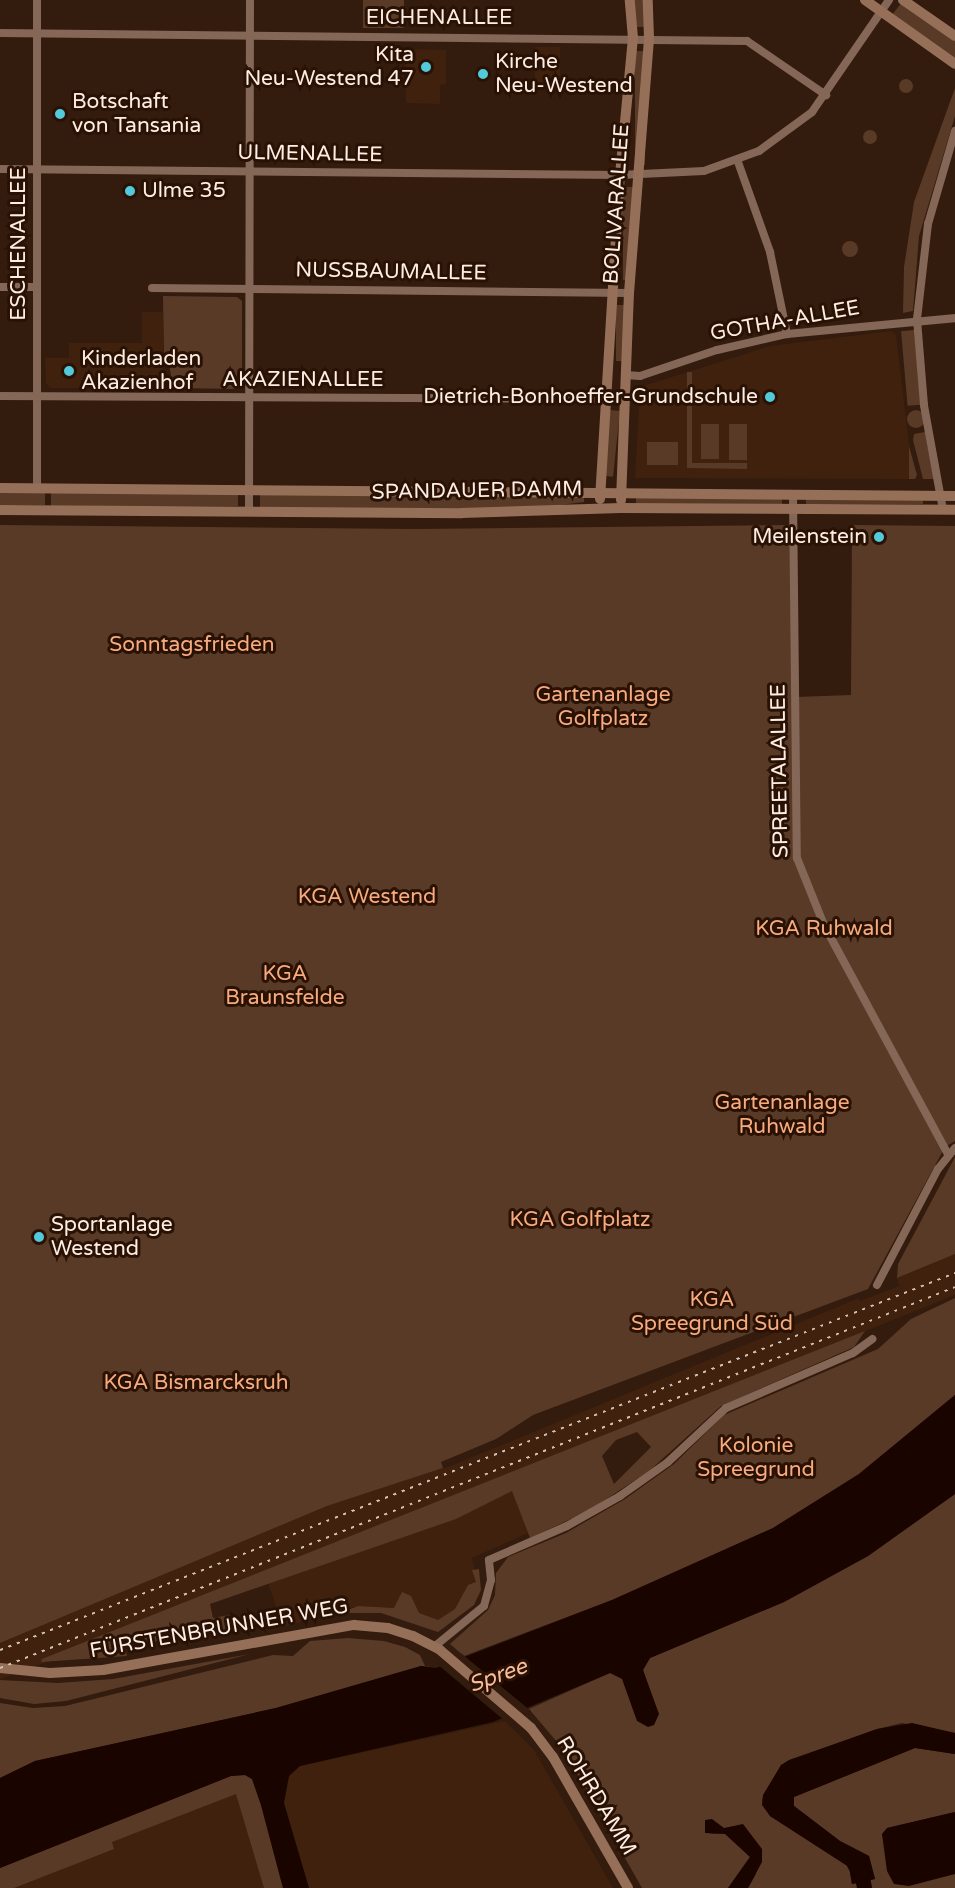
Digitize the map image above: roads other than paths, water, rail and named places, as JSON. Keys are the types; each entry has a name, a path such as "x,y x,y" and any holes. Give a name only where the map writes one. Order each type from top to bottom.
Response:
{"main road":[{"name":"BOLIVARALLEE","path":"600,509 620,175 633,38 630,0"},
{"name":"BOLIVARALLEE","path":"621,508 629,293 649,38 648,0"},
{"path":"865,0 955,64"},
{"path":"903,0 955,36"},
{"path":"608,374 625,375"},
{"path":"607,399 624,400"},
{"name":"SPANDAUER DAMM","path":"0,488 955,495"},
{"name":"SPANDAUER DAMM","path":"0,510 511,513 621,508 955,510"},
{"name":"FÜRSTENBRUNNER WEG","path":"0,1668 66,1673 125,1667 354,1625 388,1628 437,1648 528,1725"},
{"name":"ROHRDAMM","path":"528,1725 553,1757 628,1888"}],"street":[{"name":"ESCHENALLEE","path":"37,0 37,488"},
{"path":"249,512 250,0"},
{"name":"ULMENALLEE","path":"0,169 620,175 690,173 738,162 790,132 825,95 890,0"},
{"name":"EICHENALLEE","path":"0,33 649,38 747,41 825,95"},
{"path":"943,510 943,495 924,405 917,319 928,224 955,131"},
{"path":"738,162 770,252 787,334"},
{"path":"0,287 38,287"},
{"name":"NUSSBAUMALLEE","path":"152,288 629,293"},
{"name":"GOTHA-ALLEE","path":"625,375 640,376 717,350 787,334 917,319 955,318"},
{"name":"AKAZIENALLEE","path":"0,396 607,399"},
{"name":"SPREETALALLEE","path":"793,495 797,858 824,925 948,1154"},
{"path":"877,1285 948,1154 955,1148"},
{"path":"437,1648 484,1606 491,1580 489,1560 567,1526 620,1496 668,1462 726,1408 853,1353 872,1339"}],"water":[{"name":"Spree","path":"955,1395 955,1494 868,1556 784,1602 650,1658 643,1670 659,1714 654,1725 648,1727 637,1721 622,1679 610,1673 493,1722 300,1766 289,1776 284,1803 309,1888 283,1888 261,1805 252,1779 245,1775 231,1776 0,1868 0,1778 35,1761 276,1708 421,1666 436,1668 612,1600 773,1528 859,1474"},
{"path":"912,1723 955,1733 955,1754 915,1748 794,1797 794,1806 840,1841 869,1856 875,1879 852,1884 849,1867 770,1816 762,1805 763,1795 781,1765 789,1760 877,1729"},
{"path":"955,1812 955,1874 909,1886 894,1884 887,1871 882,1834 887,1828"},
{"path":"712,1819 724,1828 743,1824 762,1849 762,1862 748,1888 728,1888 750,1857 725,1834 705,1833 705,1820"}],"waterway":[{"path":"854,1864 861,1872 864,1888"}],"railway":[{"path":"0,1650 955,1273"},
{"path":"0,1668 955,1287"}],"place":[{"name":"Kita Neu-Westend 47","path":"426,67"},
{"name":"Kirche Neu-Westend","path":"483,74"},
{"name":"Botschaft von Tansania","path":"60,114"},
{"name":"Ulme 35","path":"130,191"},
{"name":"Kinderladen Akazienhof","path":"69,371"},
{"name":"Dietrich-Bonhoeffer-Grundschule","path":"770,397"},
{"name":"Meilenstein","path":"879,537"},
{"name":"Sportanlage Westend","path":"39,1237"}],"park label":[{"name":"Sonntagsfrieden","path":"192,645"},
{"name":"Gartenanlage Golfplatz","path":"603,707"},
{"name":"KGA Westend","path":"367,897"},
{"name":"KGA Ruhwald","path":"824,929"},
{"name":"KGA Braunsfelde","path":"285,986"},
{"name":"Gartenanlage Ruhwald","path":"782,1115"},
{"name":"KGA Golfplatz","path":"580,1220"},
{"name":"KGA Spreegrund Süd","path":"712,1312"},
{"name":"KGA Bismarcksruh","path":"196,1383"},
{"name":"Kolonie Spreegrund","path":"756,1458"}]}
